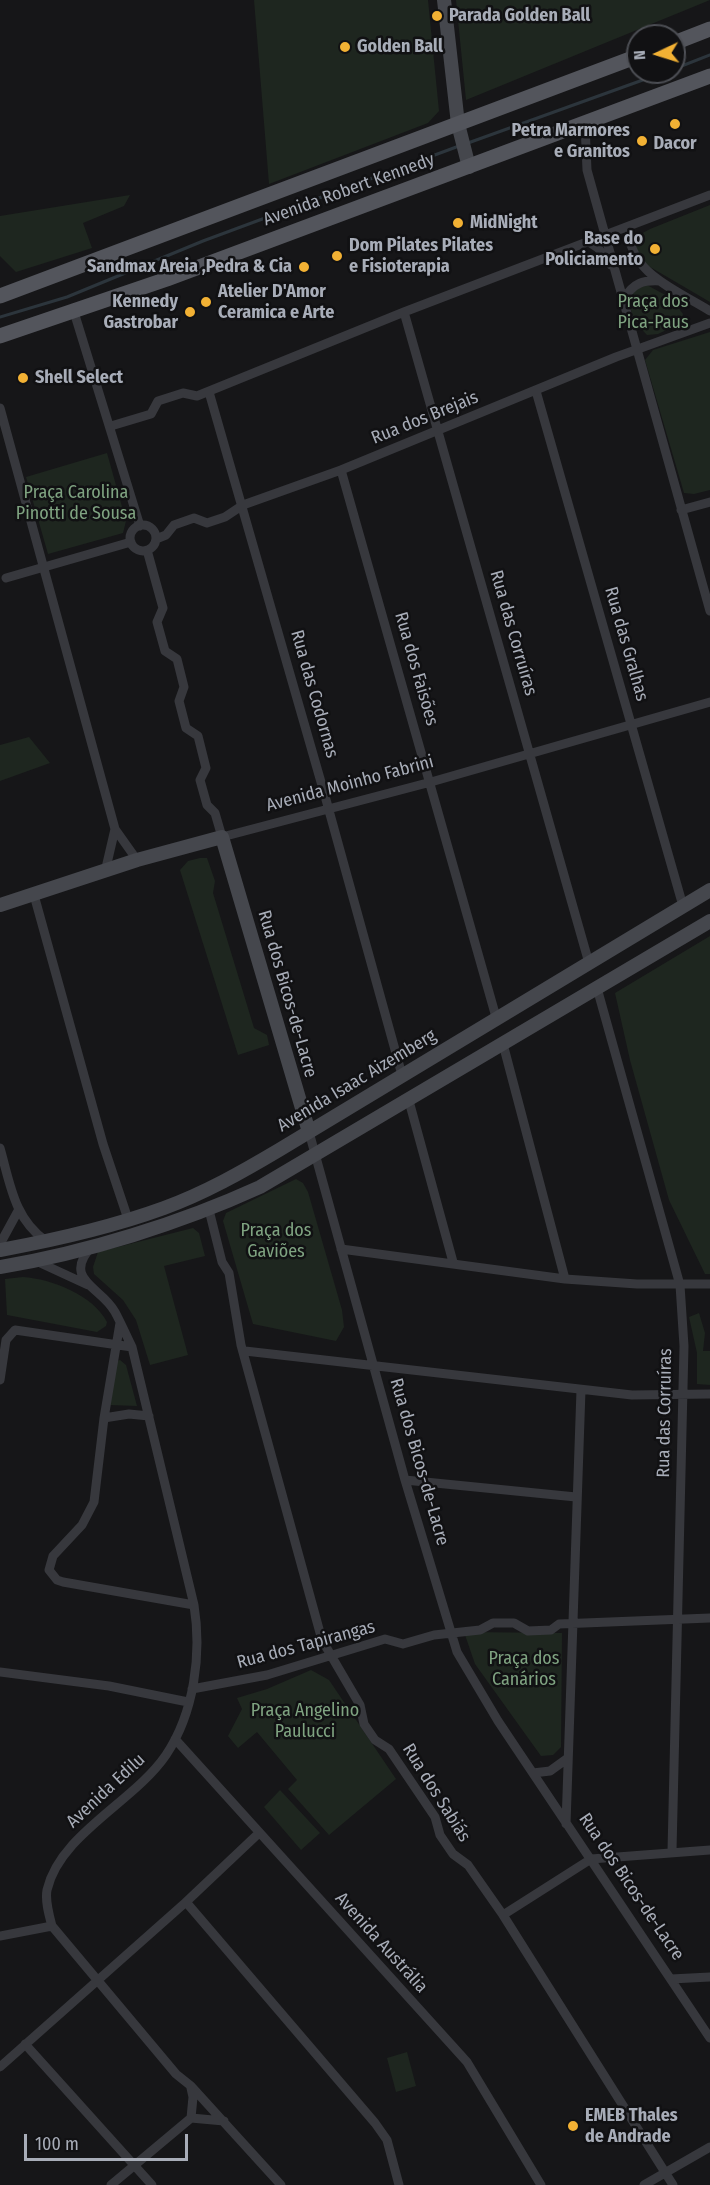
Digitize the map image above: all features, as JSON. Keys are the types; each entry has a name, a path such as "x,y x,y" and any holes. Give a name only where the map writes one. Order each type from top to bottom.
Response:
{"main road":[{"path":"686,38 710,29"},
{"name":"Avenida Robert Kennedy","path":"0,296 459,130 626,61"},
{"name":"Avenida Robert Kennedy","path":"0,336 74,312 468,162 585,124 710,76"}],"street":[{"path":"444,0 459,130 468,162"},
{"path":"585,124 587,170 710,611"},
{"path":"111,426 150,414 158,401 183,393 197,396 208,392 404,312 710,195"},
{"path":"628,227 633,254 660,281 710,311"},
{"path":"589,243 604,254 618,277"},
{"path":"624,299 628,290 639,282 660,281"},
{"path":"74,312 140,526"},
{"name":"Rua das Corruíras","path":"404,312 589,963"},
{"name":"Rua dos Brejais","path":"156,538 166,536 174,525 194,518 207,523 225,517 243,505 341,470 637,349 710,323"},
{"name":"Rua das Gralhas","path":"536,391 684,906"},
{"name":"Rua das Codornas","path":"208,392 243,505 402,1075"},
{"path":"0,408 115,829 137,860"},
{"name":"Rua dos Faisões","path":"341,470 496,1017"},
{"path":"681,510 710,502"},
{"path":"140,526 151,528 156,538 153,546 147,550 136,549 131,542 133,530 140,526"},
{"path":"2,579 44,565 131,542"},
{"path":"147,550 163,608 157,622 165,651 177,659 184,687 179,701 186,728 198,736 206,768 200,780 207,805 215,813 222,837"},
{"name":"Avenida Moinho Fabrini","path":"0,905 137,860 431,782 710,702"},
{"path":"105,872 115,829"},
{"name":"Rua dos Bicos-de-Lacre","path":"222,837 316,1156 372,1365 449,1633 469,1677 710,2038"},
{"name":"Avenida Isaac Aizemberg","path":"0,1250 46,1242 166,1208 254,1165 710,890"},
{"path":"34,895 103,1144 128,1219"},
{"path":"0,1267 36,1261 209,1210 260,1187 316,1156 710,921"},
{"name":"Rua das Corruíras","path":"597,988 680,1285 684,1346 672,1851"},
{"path":"503,1044 565,1279"},
{"path":"409,1101 453,1262"},
{"path":"0,1148 18,1211 32,1230 46,1242"},
{"path":"254,1165 263,1172 264,1180 260,1187"},
{"name":"Rua dos Sabiás","path":"209,1210 222,1262 229,1273 236,1300 236,1324 314,1618 331,1655 360,1705 364,1724 375,1740 389,1749 435,1817 440,1835 453,1854 468,1865 503,1915 673,2185"},
{"path":"0,1244 18,1211"},
{"path":"88,1285 82,1274 82,1262 94,1244"},
{"path":"341,1249 453,1262 565,1279 680,1285 710,1284"},
{"name":"Avenida Edilu","path":"36,1261 88,1285 115,1311 132,1347 194,1605 198,1640 192,1689 175,1739 140,1788 72,1845 59,1863 47,1891 52,1926"},
{"path":"120,1323 104,1418 94,1502 82,1525 53,1556 50,1563 52,1575 63,1582 194,1605"},
{"path":"0,1380 6,1340 11,1332 20,1330 132,1347"},
{"path":"245,1351 632,1395 710,1394"},
{"path":"566,1824 581,1390"},
{"path":"104,1418 129,1414 149,1416"},
{"path":"405,1480 576,1497"},
{"name":"Rua dos Tapirangas","path":"192,1689 267,1675 385,1639 403,1644 449,1633 480,1630 493,1623 514,1623 528,1630 550,1630 559,1624 710,1618"},
{"path":"0,1672 109,1686 188,1702"},
{"name":"Avenida Austrália","path":"175,1739 467,2062 541,2185"},
{"path":"533,1773 550,1771 568,1758"},
{"path":"0,2067 186,1902 259,1833"},
{"path":"503,1915 591,1859 672,1851 710,1850"},
{"path":"186,1902 375,2123 387,2140 399,2185"},
{"path":"0,1936 52,1926 176,2074 191,2086 281,2185"},
{"path":"671,1978 710,1977"},
{"path":"26,2044 152,2185"},
{"path":"191,2086 193,2097 191,2118"},
{"path":"111,2185 191,2118 224,2121"},
{"path":"644,2185 710,2147"}],"green space":[{"name":"Golden Ball","path":"254,0 428,0 439,111 428,123 269,184"},
{"path":"456,0 710,0 651,24 626,24 626,34 466,100"},
{"path":"130,195 124,206 83,223 92,248 16,272 0,256 0,216"},
{"path":"710,205 710,302 645,264 639,257 635,242 641,234 650,229"},
{"name":"Praça dos Pica-Paus","path":"645,284 671,298 683,314 681,323 658,334 647,335 643,331 633,317 630,294"},
{"path":"710,332 710,490 694,494 684,493 645,360 653,350"},
{"name":"Praça Carolina Pinotti de Sousa","path":"107,453 126,521 123,533 48,554 26,477"},
{"path":"29,737 50,763 0,781 0,745"},
{"path":"207,858 215,881 213,893 254,1028 267,1035 269,1045 238,1055 180,870 188,861"},
{"path":"710,936 710,1274 705,1274 669,1200 630,1060 615,993"},
{"name":"Praça dos Gaviões","path":"296,1179 303,1183 308,1192 342,1310 344,1327 336,1341 253,1324 223,1221 226,1213"},
{"path":"193,1228 199,1233 205,1256 164,1266 188,1355 150,1365 136,1320 123,1300 94,1274 93,1267 98,1252"},
{"path":"23,1277 59,1285 82,1296 101,1312 107,1322 106,1326 97,1332 7,1315 5,1279"},
{"path":"699,1313 705,1333 703,1351 710,1351 710,1385 697,1384 697,1353 689,1317"},
{"path":"120,1360 126,1365 137,1406 110,1405 117,1361"},
{"name":"Praça dos Canários","path":"464,1632 562,1633 561,1747 553,1755 541,1756 475,1664"},
{"name":"Praça Angelino Paulucci","path":"311,1670 329,1680 396,1779 329,1835 288,1789 297,1780 257,1732 238,1748 228,1736 242,1709 237,1698 267,1689"},
{"path":"280,1790 320,1833 301,1850 264,1807"},
{"path":"407,2052 416,2086 396,2092 387,2058"}],"waterway":[{"path":"686,64 710,55"},
{"path":"468,143 632,84"},
{"path":"0,317 67,297 203,241 459,146"}],"place":[{"name":"Parada Golden Ball","path":"437,16"},
{"name":"Golden Ball","path":"345,47"},
{"name":"Dacor","path":"675,124"},
{"name":"Petra Marmores e Granitos","path":"642,141"},
{"name":"MidNight","path":"458,223"},
{"name":"Base do Policiamento","path":"655,249"},
{"name":"Dom Pilates Pilates e Fisioterapia","path":"337,256"},
{"name":"Sandmax Areia ,Pedra & Cia","path":"304,267"},
{"name":"Atelier D'Amor Ceramica e Arte","path":"206,302"},
{"name":"Kennedy Gastrobar","path":"190,312"},
{"name":"Shell Select","path":"23,378"},
{"name":"EMEB Thales de Andrade","path":"573,2126"}]}
